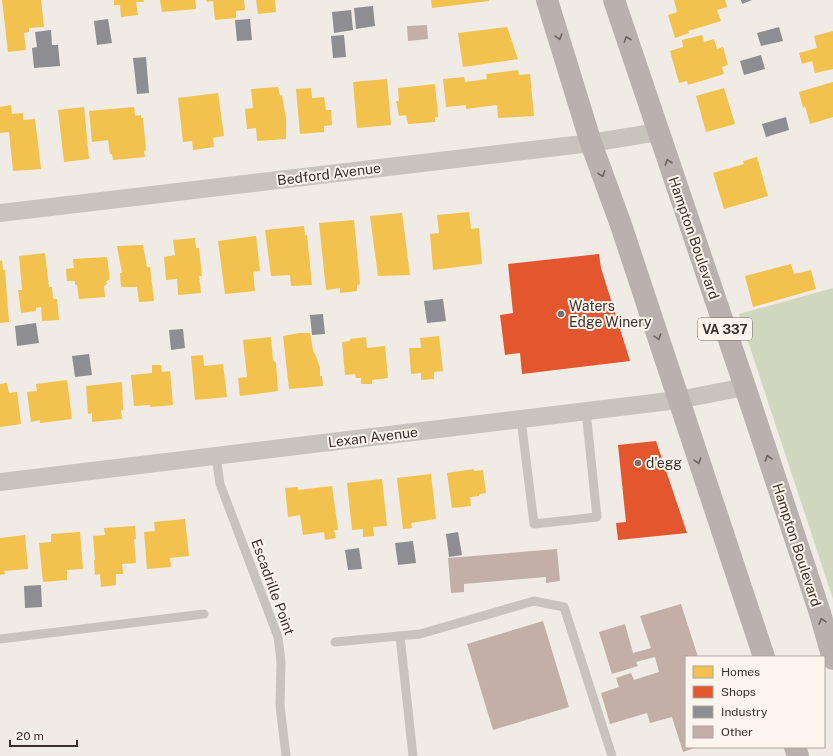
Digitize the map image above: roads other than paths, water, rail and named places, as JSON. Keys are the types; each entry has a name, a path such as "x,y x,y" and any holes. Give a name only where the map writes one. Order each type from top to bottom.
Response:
{"main road":[{"path":"547,0 591,143 621,225 764,656"},
{"name":"Hampton Boulevard","path":"614,0 745,387 820,614 833,659"}],"street":[{"name":"Bedford Avenue","path":"0,213 591,143 658,132"},
{"name":"Lexan Avenue","path":"0,482 678,400 745,387"}],"lane":[{"path":"521,419 534,524 596,517 586,411"},
{"name":"Escadrille Point","path":"216,456 220,484 278,637 281,662 280,705 286,756"},
{"path":"335,642 420,634 534,601 564,607 612,756"},
{"path":"0,639 204,614"},
{"path":"400,636 413,756"}],"place":[{"name":"Waters Edge Winery","path":"561,314"},
{"name":"d'egg","path":"638,463"}]}
